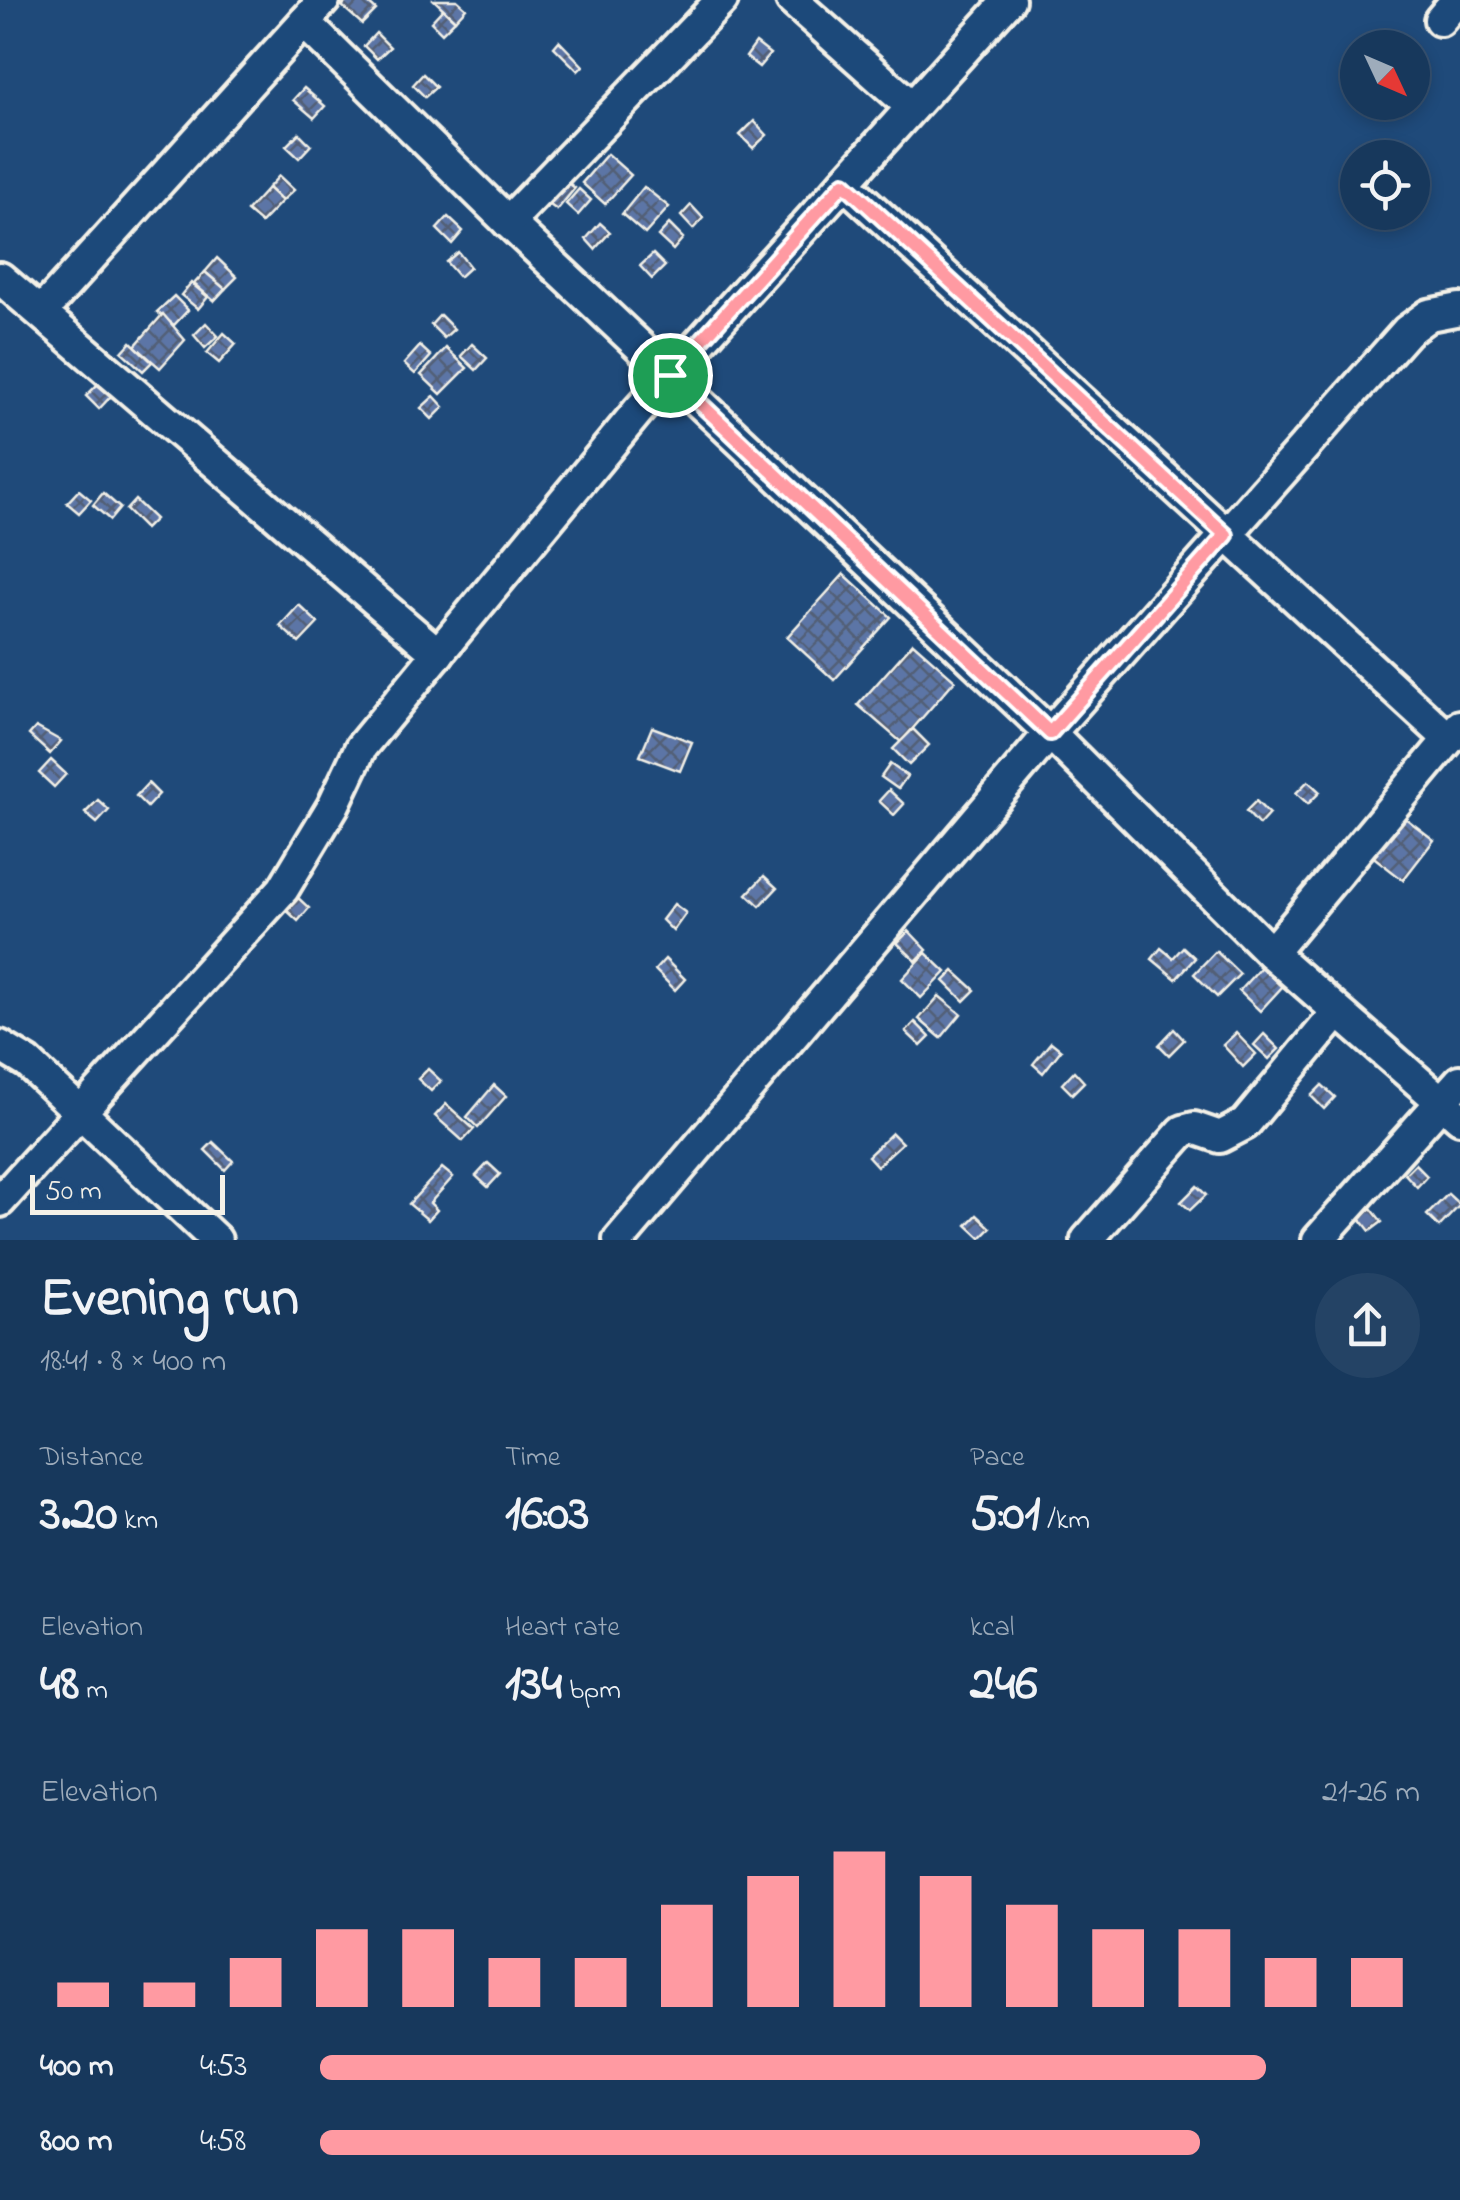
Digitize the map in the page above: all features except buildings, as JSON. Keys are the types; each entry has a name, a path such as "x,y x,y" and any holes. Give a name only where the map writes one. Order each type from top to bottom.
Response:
{"street":[{"path":"508,222 722,0"},
{"path":"792,0 912,107"},
{"path":"0,1202 76,1112 283,889 333,806 361,747 670,375 1008,0"},
{"path":"42,311 314,11 508,222 1050,733 1271,953 1450,1111"},
{"path":"844,183 1226,535 1454,732 1271,953"},
{"path":"0,278 438,654"},
{"path":"619,1240 1050,733 1407,331 1430,314 1460,310"},
{"path":"1086,1240 1183,1131 1194,1128 1220,1137 1245,1124 1336,1014"},
{"path":"0,1046 28,1063 216,1240"},
{"path":"1318,1240 1450,1111 1460,1081"}],"route":[{"path":"844,183 1226,535 1050,733 670,375 844,183"}]}
